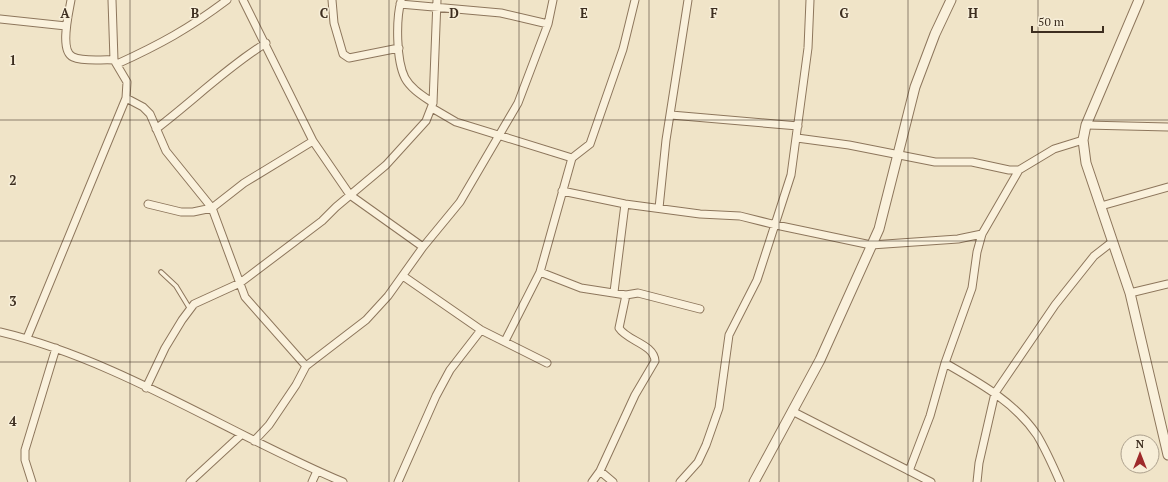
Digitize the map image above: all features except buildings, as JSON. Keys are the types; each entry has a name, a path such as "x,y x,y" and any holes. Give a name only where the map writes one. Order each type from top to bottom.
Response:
{"street":[{"path":"71,0 66,26 66,50 68,54 78,58 115,62 162,44 194,24 227,0"},
{"path":"27,338 126,98 127,82 115,62 112,0"},
{"path":"243,0 266,43 313,141 350,195 423,247"},
{"path":"332,0 334,23 343,54 349,58 399,48"},
{"path":"254,441 269,425 296,385 306,366 366,320 388,296 423,247 460,202 518,103 548,24 553,0"},
{"path":"505,342 540,272 572,158 590,144 623,49 635,0"},
{"path":"659,208 666,140 688,0"},
{"path":"680,482 698,462 706,445 719,408 729,335 757,280 791,175 808,48 810,0"},
{"path":"754,482 820,360 879,228 915,87 935,34 951,0"},
{"path":"1139,0 1086,125 1083,140 1086,163 1130,293 1168,455"},
{"path":"548,24 500,13 437,3 400,2 398,34 400,63 405,78 416,90 432,106 456,122 572,158"},
{"path":"146,388 165,348 190,309 200,300 240,283 322,221 386,165 426,121 432,106 437,3"},
{"path":"0,19 66,26"},
{"path":"156,129 194,100 221,74 266,43"},
{"path":"126,98 142,107 150,114 166,151 212,208 245,297 306,366"},
{"path":"671,115 798,126"},
{"path":"1086,125 1168,127"},
{"path":"797,138 849,145 935,162 972,162 1009,170 1019,170"},
{"path":"909,471 930,416 945,363 972,288 977,252 982,234 1019,170 1054,149 1083,140"},
{"path":"148,204 181,212 193,212 212,208 244,183 313,141"},
{"path":"1101,206 1168,187"},
{"path":"562,191 624,204 700,214 740,216 871,245 958,239 982,234"},
{"path":"614,292 624,204"},
{"path":"977,482 979,463 995,393 1055,305 1094,256 1112,242"},
{"path":"540,272 580,288 626,295 638,294 650,296 700,309"},
{"path":"403,276 481,330 547,363"},
{"path":"1130,293 1168,284"},
{"path":"592,482 600,470 635,395 655,361 653,355 648,349 618,328 626,295"},
{"path":"398,482 436,396 450,370 481,330"},
{"path":"0,332 27,338 56,348 146,388 241,435 343,482"},
{"path":"32,482 25,460 25,450 56,348"},
{"path":"945,363 995,393 1022,417 1036,433 1047,452 1060,482"},
{"path":"792,410 931,482"},
{"path":"190,482 241,435"},
{"path":"600,470 613,482"},
{"path":"312,482 317,471"}],"lane":[{"path":"161,272 176,286 190,309"}]}
